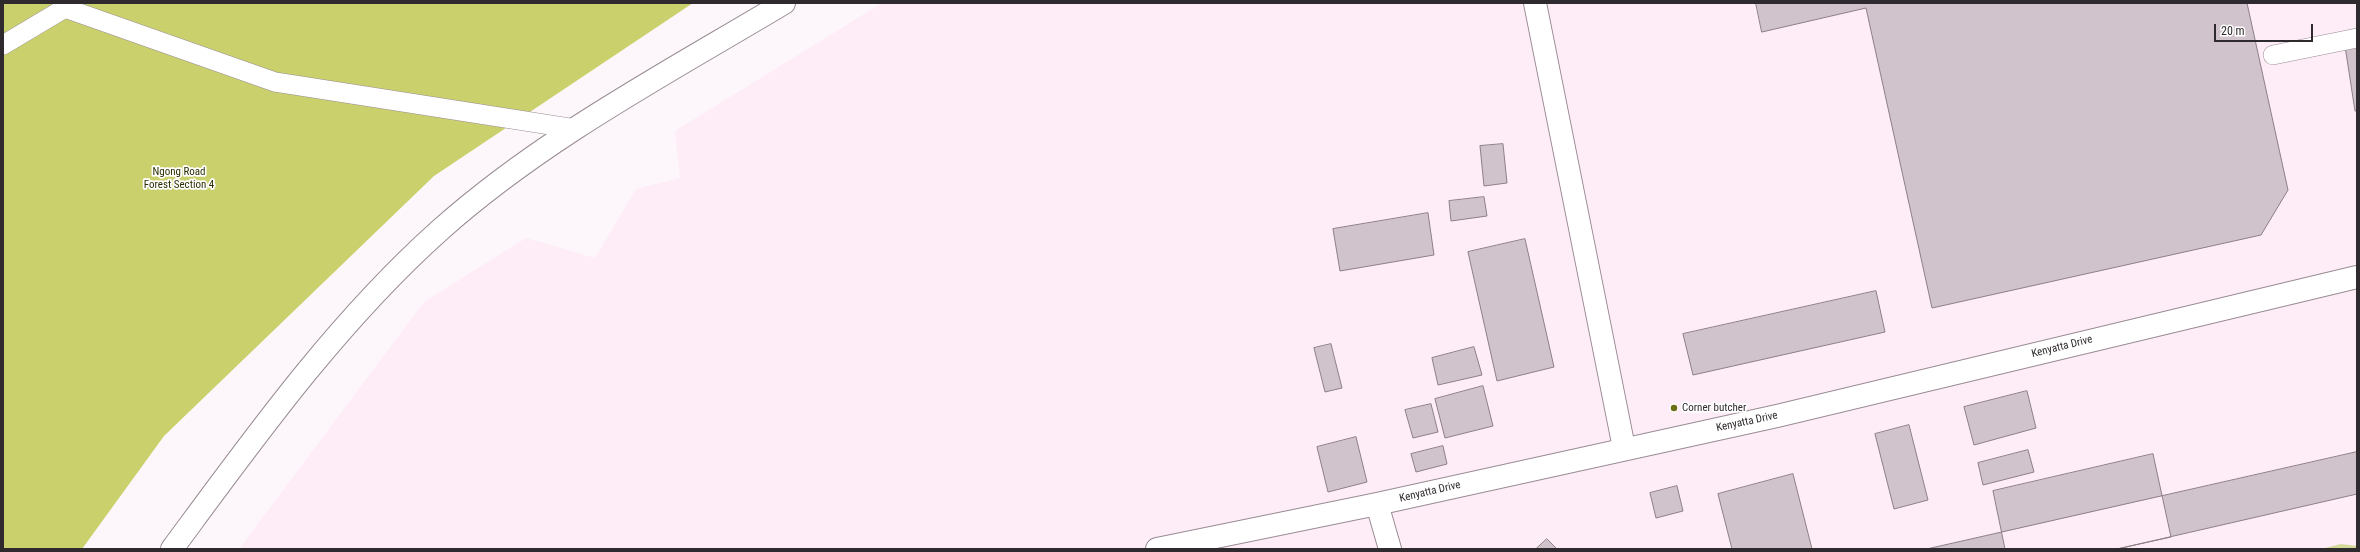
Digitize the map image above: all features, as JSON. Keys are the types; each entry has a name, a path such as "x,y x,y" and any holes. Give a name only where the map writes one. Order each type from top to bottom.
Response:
{"street":[{"path":"172,549 306,374 391,277 441,229 511,174 576,129 784,3"},
{"path":"1535,3 1624,448"},
{"name":"Kenyatta Drive","path":"1157,549 1377,504 1624,448 1784,414 2357,277"},
{"path":"1377,504 1390,549"}],"lane":[{"path":"3,45 65,6 275,82 576,129"},
{"path":"2273,55 2357,38"}],"shaded area":[{"path":"882,3 2357,3 2357,549 239,549 424,302 526,238 595,258 636,189 680,178 675,131"}],"green space":[{"name":"Ngong Road Forest Section 4","path":"3,3 693,3 434,176 164,436 82,549 3,549"},
{"path":"2341,544 2357,546 2357,549 2321,549"}],"building":[{"path":"1756,3 2247,3 2288,190 2261,235 1932,308 1866,8 1762,32"},
{"path":"2357,44 2357,111 2355,111 2345,46"},
{"path":"1503,144 1507,183 1484,186 1480,146"},
{"path":"1484,197 1487,216 1451,221 1449,201"},
{"path":"1428,213 1434,255 1340,271 1333,229"},
{"path":"1525,239 1554,367 1497,381 1468,252"},
{"path":"1876,291 1885,332 1693,375 1683,334"},
{"path":"1331,344 1342,388 1325,392 1314,348"},
{"path":"1474,347 1482,375 1438,385 1432,358"},
{"path":"1483,386 1493,426 1445,438 1435,399"},
{"path":"2027,391 2036,428 1974,445 1964,407"},
{"path":"1431,404 1438,432 1413,438 1405,410"},
{"path":"1909,425 1928,500 1894,509 1875,434"},
{"path":"1356,437 1367,482 1328,492 1317,447"},
{"path":"1443,446 1447,464 1416,472 1411,454"},
{"path":"2028,450 2034,472 1983,485 1978,463"},
{"path":"2357,452 2357,494 2117,549 1927,549"},
{"path":"2153,454 2171,537 2117,549 2005,549 1993,491"},
{"path":"1793,474 1812,549 1732,549 1718,494"},
{"path":"1677,486 1683,511 1656,518 1650,493"},
{"path":"1547,539 1557,549 1536,549"}],"place":[{"name":"Corner butcher","path":"1674,408"}]}
